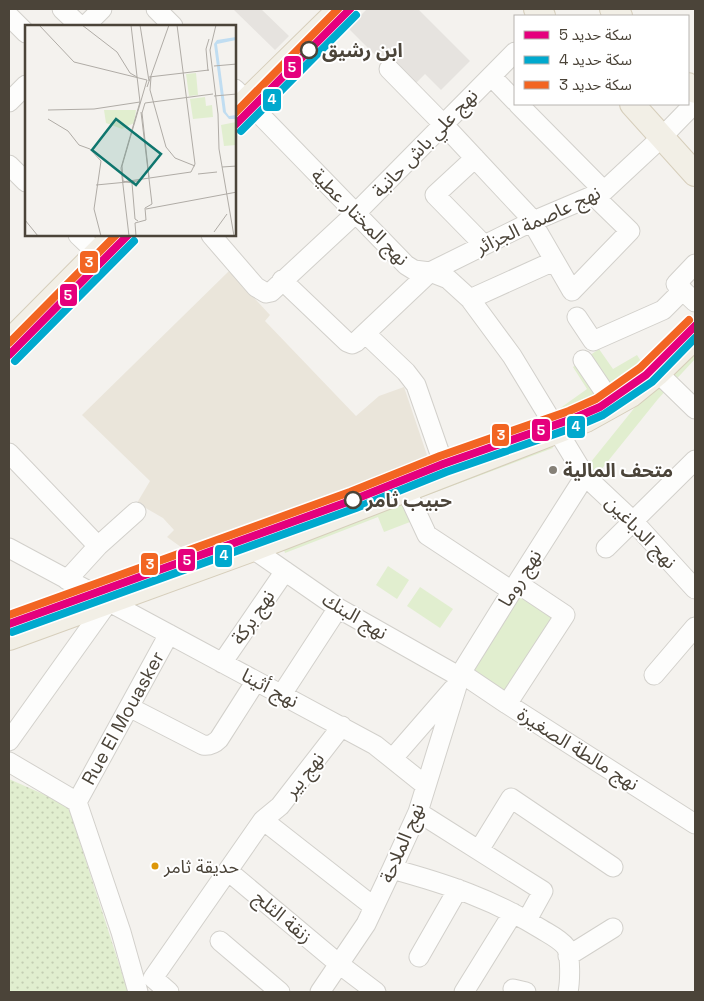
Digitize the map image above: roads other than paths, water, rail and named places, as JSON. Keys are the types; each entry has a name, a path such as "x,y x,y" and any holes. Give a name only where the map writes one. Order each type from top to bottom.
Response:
{"main road":[{"path":"239,101 340,9"},
{"path":"633,105 695,174"},
{"path":"9,342 114,236"},
{"path":"9,638 253,549 586,420 631,395 658,373 695,337"}],"street":[{"path":"62,9 86,25 102,9"},
{"path":"156,9 172,25"},
{"path":"12,14 25,32"},
{"name":"نهج علي باش حانبة","path":"212,236 256,287 266,293 271,292 356,213 514,53"},
{"path":"389,69 528,215 572,291 630,231 518,105"},
{"path":"490,76 514,101"},
{"path":"9,102 25,86"},
{"name":"نهج المختار عطية","path":"239,101 356,213 406,265 414,270 430,272 448,279 470,299 512,356 557,431"},
{"name":"نهج عاصمة الجزائر","path":"366,334 430,272 483,244 599,194 662,137 695,103"},
{"path":"475,158 435,194 483,244"},
{"path":"9,165 25,181"},
{"path":"79,236 97,253"},
{"path":"470,299 554,261"},
{"path":"577,317 593,342 689,296 676,284 695,264"},
{"path":"282,280 347,342 352,344 366,334 409,375 416,385 447,474"},
{"path":"596,340 600,355 585,363 614,406"},
{"path":"658,373 695,409"},
{"name":"نهج الدباغين","path":"557,431 585,476 633,521 695,589"},
{"path":"606,548 695,460"},
{"path":"12,461 98,546"},
{"name":"نهج روما","path":"460,677 514,587 585,476"},
{"path":"406,490 427,535 565,615 507,704"},
{"path":"68,580 98,546 136,512"},
{"name":"نهج أثينا","path":"9,548 342,726 375,745 425,785"},
{"name":"نهج البنك","path":"253,549 338,608 460,677"},
{"name":"نهج بركة","path":"222,663 284,571"},
{"path":"9,741 109,600"},
{"path":"282,694 338,608"},
{"path":"654,675 695,627"},
{"name":"Rue El Mouasker","path":"77,802 169,634"},
{"path":"393,758 460,677"},
{"name":"نهج مالطة الصغيرة","path":"460,677 507,704 695,824"},
{"name":"نهج الملاحة","path":"320,992 366,924 418,812 460,677"},
{"path":"129,707 203,746 208,746 219,739 256,681"},
{"name":"نهج بير","path":"169,992 153,978 263,820 280,806 342,726"},
{"path":"9,762 77,802 121,932 138,992"},
{"path":"479,850 512,798 613,867"},
{"path":"418,812 543,890 520,917 464,992"},
{"path":"263,820 374,907"},
{"path":"392,869 479,896 520,917 564,944 568,956 568,992"},
{"name":"زنقة الثلج","path":"228,871 339,964 376,992"},
{"path":"419,956 458,889"},
{"path":"568,956 613,928"},
{"path":"220,941 280,992"}],"rail line":[{"name":"3","path":"236,112 338,9"},
{"name":"5","path":"236,124 350,9"},
{"name":"4","path":"241,131 356,15"},
{"name":"3","path":"9,343 115,236"},
{"name":"5","path":"9,355 127,236"},
{"name":"4","path":"15,361 134,241"},
{"name":"3","path":"9,615 350,492 440,456 569,411 596,399 640,368 689,320"},
{"name":"5","path":"9,624 353,500 443,464 572,419 600,407 646,375 695,326"},
{"name":"4","path":"12,632 356,508 446,472 575,427 603,415 652,382 695,338"}],"place":[{"name":"ابن رشيق","path":"309,50"},
{"name":"متحف المالية","path":"553,470"},
{"name":"حبيب ثامر","path":"353,500"},
{"name":"حديقة ثامر","path":"155,866"}]}
